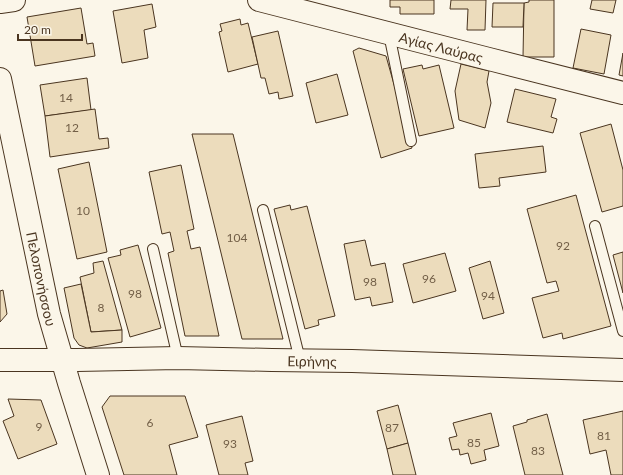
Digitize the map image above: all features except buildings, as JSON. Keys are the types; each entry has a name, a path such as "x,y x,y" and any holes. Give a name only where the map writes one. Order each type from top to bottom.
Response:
{"street":[{"path":"0,2 14,0"},
{"name":"Αγίας Λαύρας","path":"258,0 623,93"},
{"name":"Πελοπονήσσου","path":"0,79 49,314 98,475"},
{"name":"Ειρήνης","path":"0,360 63,361 178,358 300,360 623,370"}],"lane":[{"path":"388,34 412,141"},
{"path":"263,210 300,360"},
{"path":"595,226 623,331"},
{"path":"153,249 178,358"}]}
